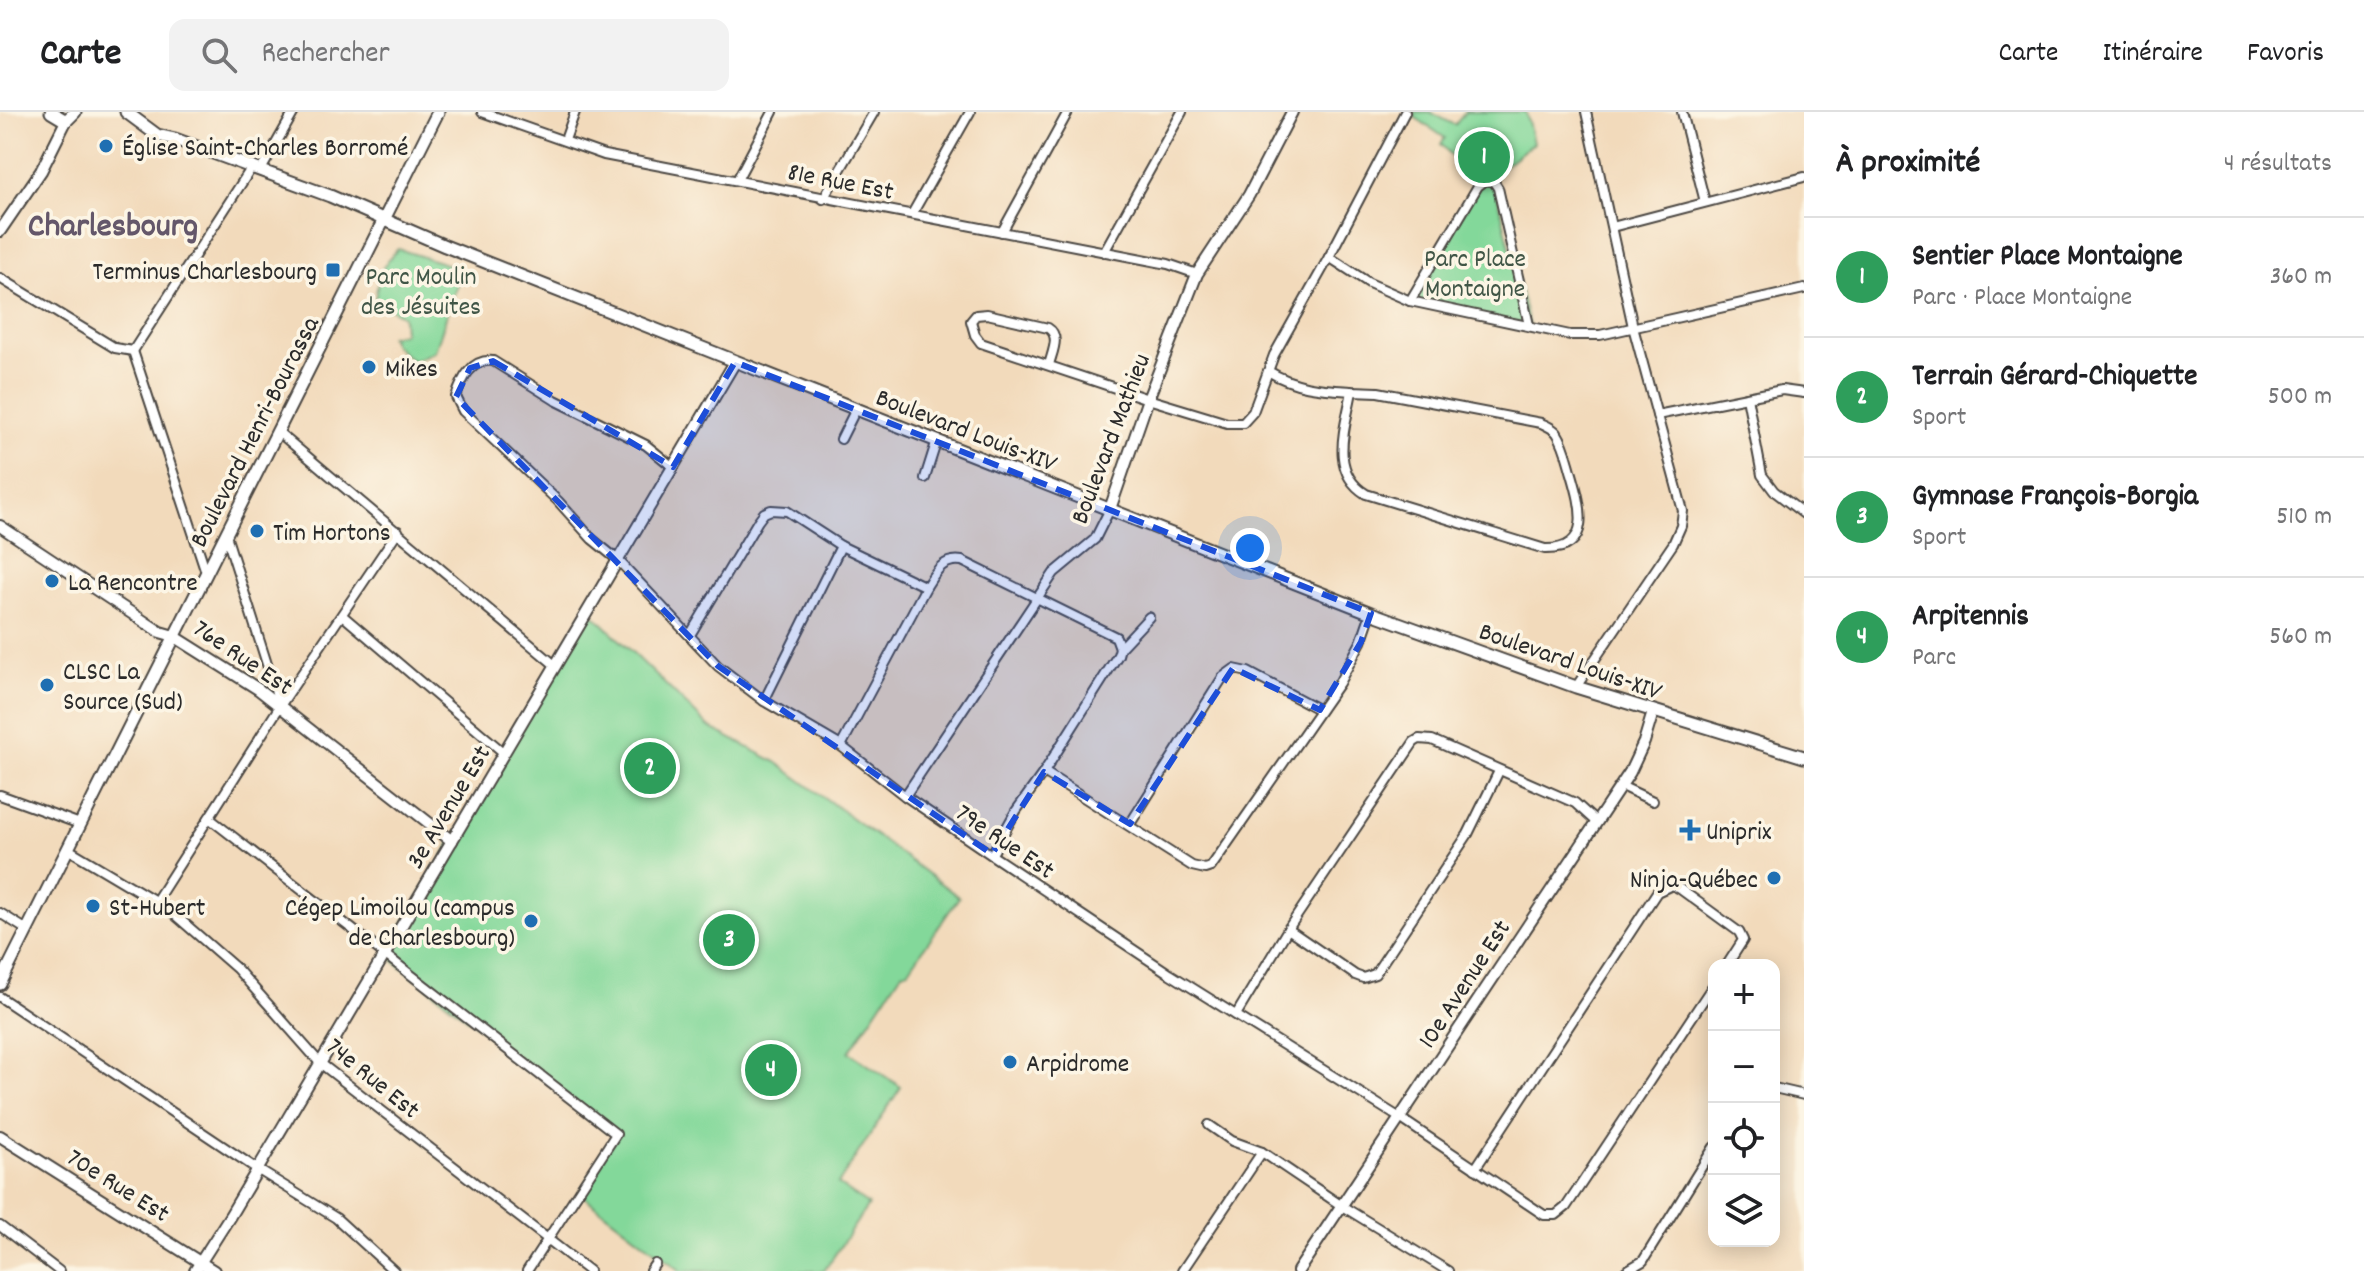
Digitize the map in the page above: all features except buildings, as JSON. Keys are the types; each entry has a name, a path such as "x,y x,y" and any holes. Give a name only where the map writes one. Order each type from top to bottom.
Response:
{"main road":[{"path":"51,112 70,116"},
{"name":"Boulevard Louis-XIV","path":"126,112 157,135 330,196 383,221 1371,613 1576,687 1804,757"},
{"name":"Boulevard Henri-Bourassa","path":"0,984 438,112"}],"street":[{"path":"133,351 294,112"},
{"name":"81e Rue Est","path":"482,112 604,155 1168,264 1197,274"},
{"path":"565,140 575,112"},
{"path":"737,180 773,112"},
{"path":"823,199 874,112"},
{"path":"912,214 970,112"},
{"path":"1002,232 1068,112"},
{"path":"1104,252 1182,112"},
{"name":"Boulevard Mathieu","path":"905,796 1054,573 1095,539 1110,509 1148,399 1197,274 1249,195 1292,112"},
{"path":"1049,365 1056,337 1048,328 987,314 976,315 971,321 981,343 1148,399 1236,425 1243,423 1253,412 1274,355 1405,112"},
{"path":"1576,687 1661,563 1681,526 1683,511 1633,327 1586,112"},
{"path":"1682,112 1705,202"},
{"path":"0,231 41,171 70,116"},
{"path":"1612,227 1804,177"},
{"path":"1410,301 1478,186 1486,180 1494,182 1498,188 1529,325"},
{"path":"1329,257 1369,283 1410,301 1570,335 1600,335 1804,289"},
{"path":"0,278 115,348 133,351"},
{"path":"133,351 206,572"},
{"name":"79e Rue Est","path":"673,467 646,445 555,400 493,361 485,360 470,368 459,386 456,397 463,411 558,501 592,539 618,560 718,666 764,701 841,746 905,796 992,854 1544,1215 1561,1212 1708,993"},
{"name":"3e Avenue Est","path":"198,1266 735,362"},
{"path":"1268,371 1301,386 1378,392 1550,427 1563,444 1580,503 1580,525 1574,539 1562,548 1545,549 1366,494 1354,486 1344,471 1342,451 1352,391"},
{"path":"1657,415 1782,390 1804,393"},
{"path":"1747,397 1762,475 1774,491 1804,514"},
{"path":"841,439 856,409"},
{"path":"277,431 556,666"},
{"path":"925,478 937,440"},
{"path":"690,635 764,513 771,510 787,511 841,546 926,587"},
{"name":"76e Rue Est","path":"0,526 160,632 174,636 258,689 452,841"},
{"path":"156,901 280,706 398,531"},
{"path":"225,534 280,706"},
{"path":"764,701 841,546"},
{"path":"841,746 926,587 943,564 954,560 962,561 1109,632 1116,637 1120,648"},
{"path":"1044,772 1192,866 1211,867 1339,683 1361,642 1371,613"},
{"path":"342,615 504,753"},
{"path":"992,854 1120,648 1149,617"},
{"path":"1130,824 1223,677 1234,669 1248,672 1320,710"},
{"name":"10e Avenue Est","path":"1298,1271 1621,786 1644,742 1653,712"},
{"path":"1236,1015 1288,929 1414,742 1419,739 1432,740 1575,803 1596,822"},
{"path":"1288,929 1355,975 1363,978 1375,974 1468,834 1499,771"},
{"path":"1621,786 1653,801"},
{"path":"0,795 80,824"},
{"path":"209,818 616,1134 527,1271"},
{"name":"74e Rue Est","path":"68,849 156,901 237,969 320,1063 589,1271"},
{"path":"1475,1169 1657,892 1672,885 1732,926 1743,940 1731,959"},
{"path":"0,913 27,930"},
{"path":"0,997 257,1169 336,1218 394,1271"},
{"path":"1780,1089 1804,1095"},
{"path":"1209,1125 1232,1141 1262,1152 1448,1271"},
{"name":"70e Rue Est","path":"0,1136 198,1266 214,1271"},
{"path":"1182,1271 1262,1152"},
{"path":"1626,1271 1643,1261 1708,1157"},
{"path":"0,1226 59,1271"}],"highlighted area":[{"path":"493,361 673,467 735,362 1371,613 1361,642 1320,710 1233,668 1130,824 1044,772 992,854 718,666 456,397 470,368"}],"green space":[{"name":"Parc Place Montaigne","path":"1415,112 1430,112 1455,125 1465,112 1526,112 1533,143 1499,170 1494,182 1529,325 1410,301 1478,186 1441,144 1445,138 1413,116"},
{"name":"Parc Moulin des Jésuites","path":"398,249 462,269 435,351 413,361 394,345 390,336 404,333 403,316 375,300 381,272"},
{"path":"589,610 709,727 776,762 959,897 909,970 902,972 849,1052 901,1087 838,1184 868,1205 824,1271 681,1271 579,1193 616,1134 385,954"}],"place":[{"name":"Église Saint-Charles Borromé","path":"106,146"},
{"name":"Sentier Place Montaigne","path":"1484,157"},
{"name":"Terminus Charlesbourg","path":"333,270"},
{"name":"Mikes","path":"369,367"},
{"name":"Tim Hortons","path":"257,531"},
{"name":"La Rencontre","path":"52,581"},
{"name":"CLSC La Source (Sud)","path":"47,685"},
{"name":"Terrain Gérard-Chiquette","path":"650,768"},
{"name":"Uniprix","path":"1690,830"},
{"name":"Ninja-Québec","path":"1774,878"},
{"name":"St-Hubert","path":"93,906"},
{"name":"Cégep Limoilou (campus de Charlesbourg)","path":"531,921"},
{"name":"Gymnase François-Borgia","path":"729,940"},
{"name":"Arpidrome","path":"1010,1062"},
{"name":"Arpitennis","path":"771,1070"}],"district":[{"name":"Charlesbourg","path":"113,223"}]}
